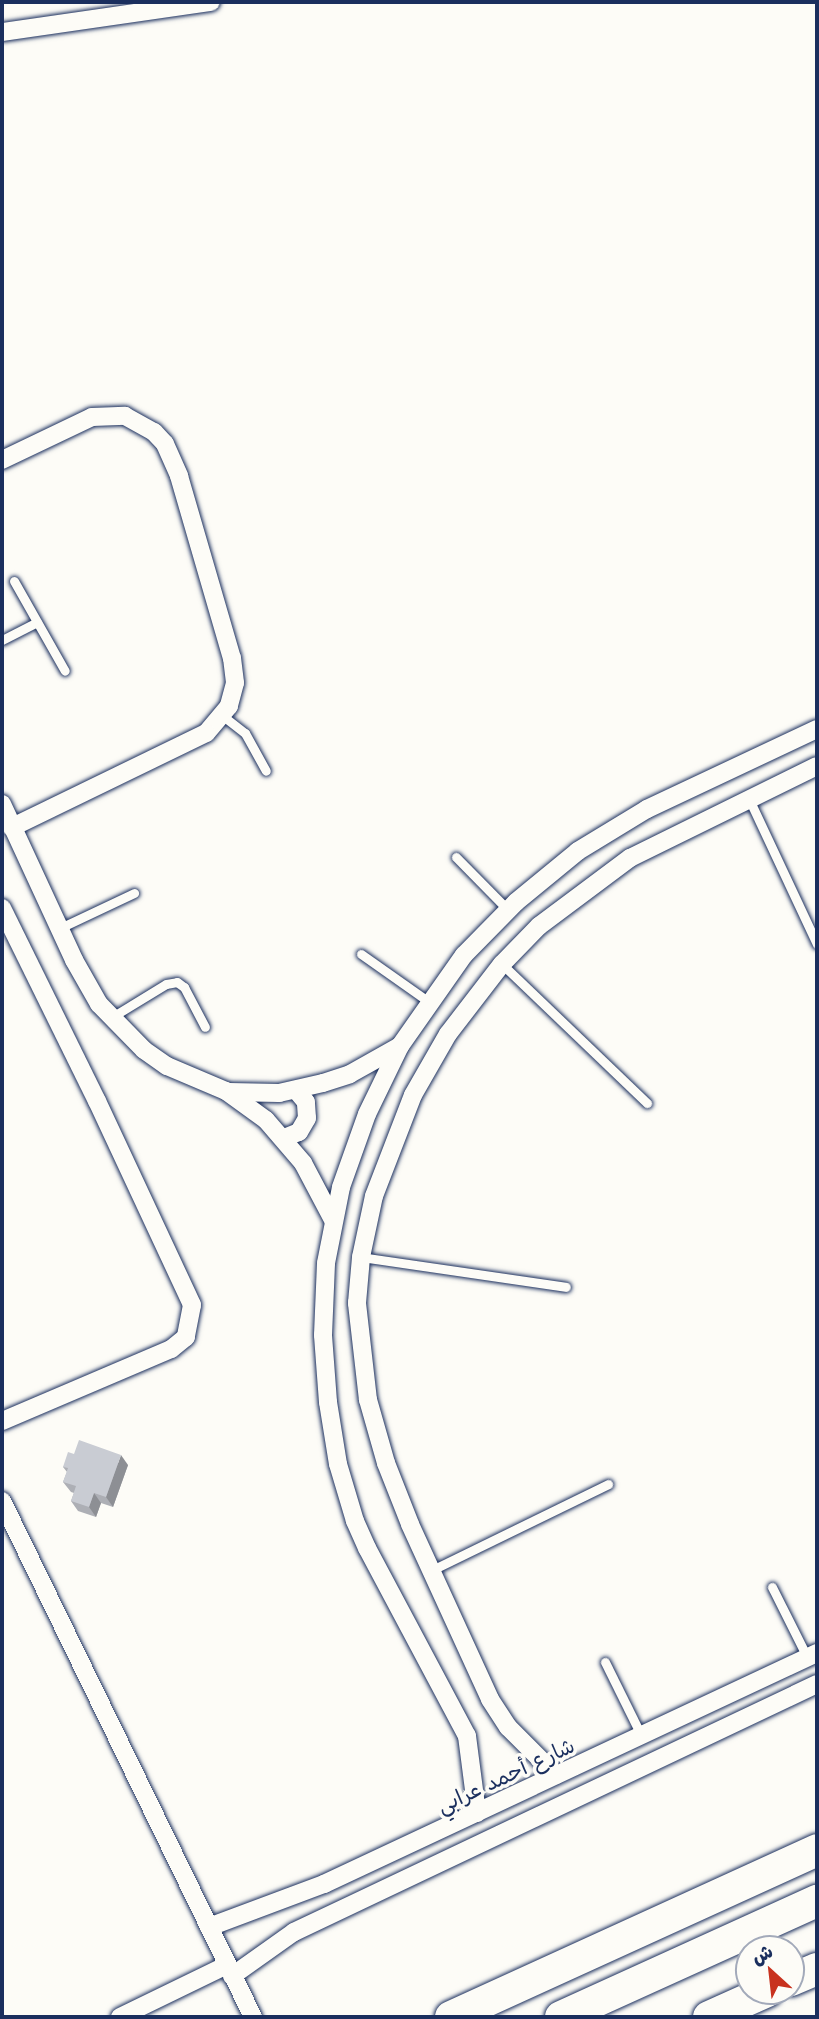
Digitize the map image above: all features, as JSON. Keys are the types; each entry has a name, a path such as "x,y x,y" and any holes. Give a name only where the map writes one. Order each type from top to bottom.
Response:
{"highway":[{"path":"451,2017 817,1850"},
{"path":"561,2017 817,1901"},
{"path":"709,2017 736,2005"}],"street":[{"path":"2,32 116,8 211,2"},
{"path":"2,460 92,417 108,415 140,422 164,444 179,476 232,658 233,695 223,716 206,733 12,827"},
{"path":"477,1813 467,1737 367,1548 343,1483 328,1402 323,1335 326,1263 334,1220 353,1150 400,1046 464,955 508,910 547,875 612,829 647,809 817,730"},
{"path":"775,749 788,779"},
{"path":"556,1775 499,1714 397,1494 368,1399 357,1303 361,1257 381,1172 413,1095 448,1034 502,964 539,926 598,879 663,839 817,766"},
{"path":"2,804 86,984 110,1018 144,1051 167,1066 226,1091 247,1105 284,1138 303,1163 334,1220"},
{"path":"2,908 97,1101 192,1305 186,1337 172,1349 2,1421"},
{"path":"226,1091 261,1093 296,1090 350,1073 400,1046"},
{"path":"284,1138 299,1132 307,1118 306,1102 296,1090"},
{"path":"2,1501 9,1538 253,2017"},
{"name":"شارع أحمد عرابي","path":"209,1927 300,1895 812,1655"},
{"path":"120,2017 230,1971 295,1932 817,1684"},
{"path":"694,1711 705,1736"}],"lane":[{"path":"15,581 65,671"},
{"path":"2,640 37,622"},
{"path":"223,716 245,733 266,771"},
{"path":"748,798 817,944"},
{"path":"456,857 508,910"},
{"path":"60,928 134,892"},
{"path":"361,954 429,1002"},
{"path":"502,964 646,1103"},
{"path":"110,1018 166,984 177,982 184,987 205,1027"},
{"path":"361,1257 566,1287"},
{"path":"432,1570 608,1484"},
{"path":"772,1587 812,1655"},
{"path":"605,1662 641,1735"}],"building":[{"path":"79,1440 121,1455 106,1497 94,1493 89,1507 71,1501 76,1486 63,1482 68,1468 63,1467 68,1452 74,1454"}]}
